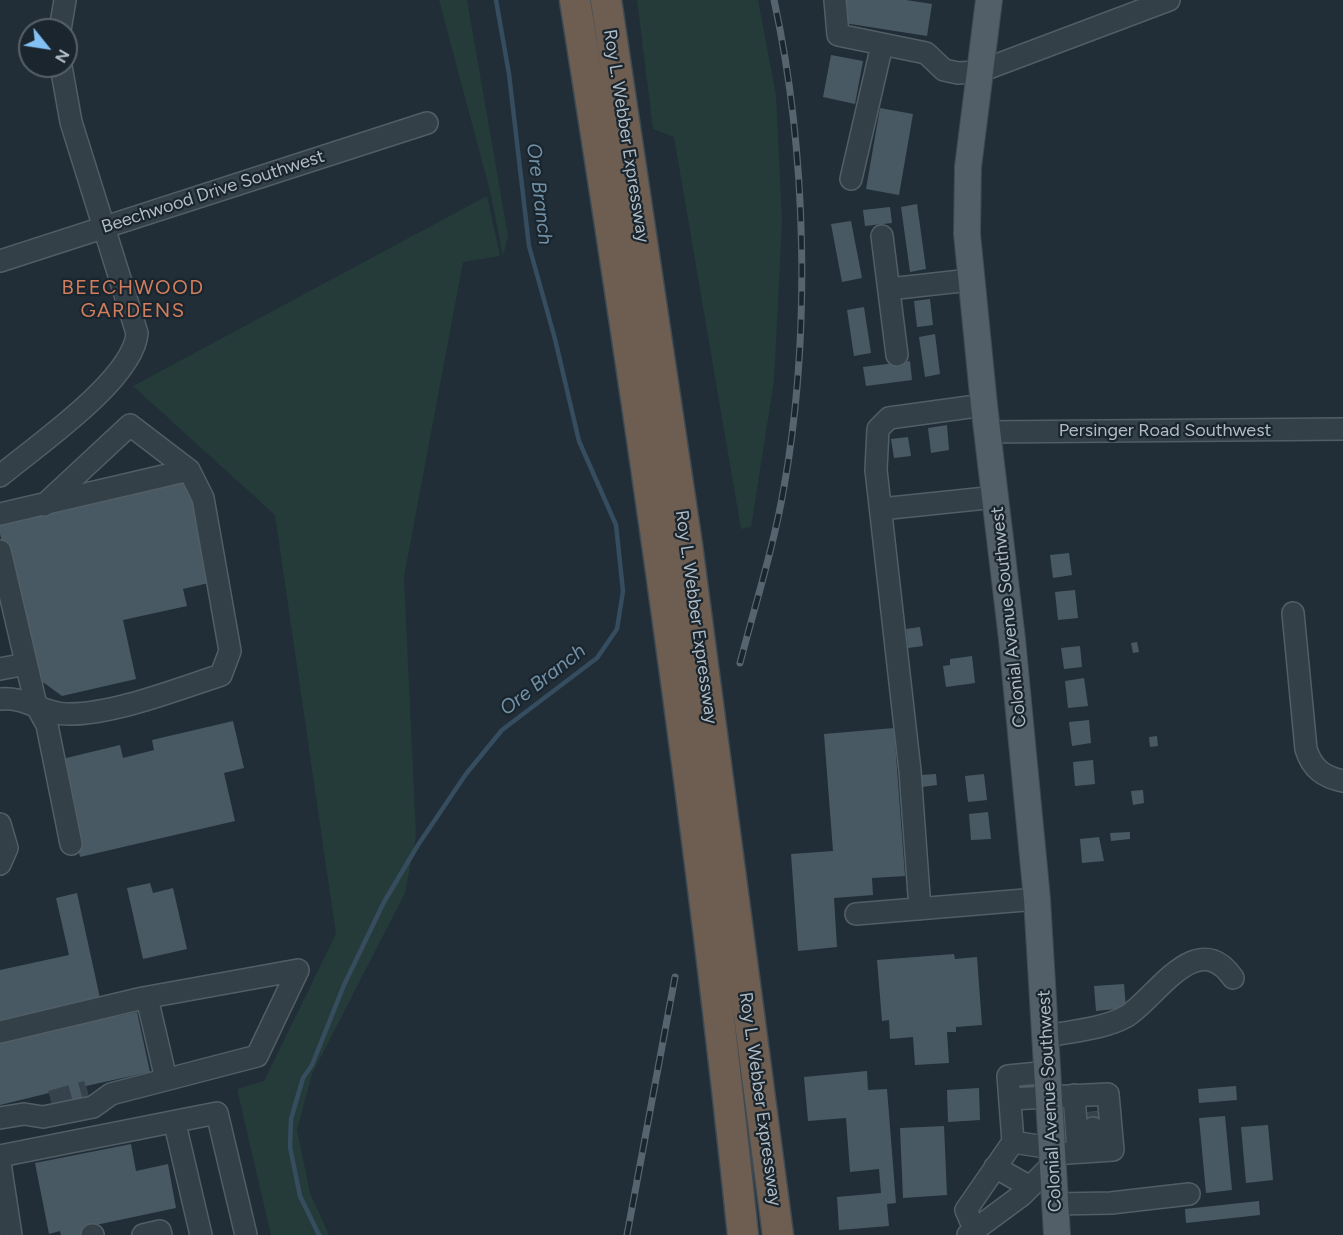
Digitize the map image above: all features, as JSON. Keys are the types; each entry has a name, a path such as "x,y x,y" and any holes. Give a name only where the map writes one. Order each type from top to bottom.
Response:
{"highway":[{"name":"Roy L. Webber Expressway","path":"575,0 664,586 718,1008 743,1235"},
{"name":"Roy L. Webber Expressway","path":"606,0 689,557 778,1235"},
{"path":"773,1193 783,1235"}],"main road":[{"name":"Colonial Avenue Southwest","path":"988,0 978,72 966,208 970,280 996,497 1037,899 1047,1036 1075,1099 1053,1155 1057,1235"}],"street":[{"path":"62,18 65,0"},
{"path":"835,0 838,35 930,54 944,70 958,73 978,72 1169,0"},
{"path":"851,179 882,45"},
{"path":"0,476 109,383 136,345 137,333 71,122 63,78"},
{"name":"Beechwood Drive Southwest","path":"0,261 427,123"},
{"path":"882,236 897,355"},
{"path":"889,289 970,280"},
{"path":"920,909 910,771 881,508 876,449 878,429 882,422 889,418 984,405"},
{"path":"0,699 21,700 62,714 78,714 150,698 221,675 230,651 203,498 189,470 130,425 44,505"},
{"name":"Persinger Road Southwest","path":"988,432 1343,429"},
{"path":"0,514 189,470"},
{"path":"881,508 996,497"},
{"path":"0,551 36,705 47,725 72,844"},
{"path":"1293,613 1306,750 1316,769 1324,775 1343,781"},
{"path":"0,669 26,664"},
{"path":"0,824 7,848 0,864"},
{"path":"856,914 1037,899"},
{"path":"1047,1036 1104,1024 1125,1017 1161,983 1180,968 1194,962 1210,960 1218,963 1233,978"},
{"path":"0,1032 147,998 298,970 257,1056 111,1094 93,1107 43,1117 24,1114 0,1118"},
{"path":"147,998 166,1079"},
{"path":"87,1091 111,1094"},
{"path":"1013,1142 1053,1155 1113,1150 1108,1094 1075,1099 1010,1099 1013,1142 966,1210 978,1228 1030,1187 1053,1155"},
{"path":"1075,1099 1086,1152"},
{"path":"1075,1099 1086,1152"},
{"path":"24,1114 39,1104 51,1101"},
{"path":"0,1156 175,1124 218,1113 246,1235"},
{"path":"175,1124 201,1235"},
{"path":"0,1163 11,1235"},
{"path":"995,1167 1030,1187"},
{"path":"1055,1204 1111,1203 1189,1194"},
{"path":"142,1235 160,1231 161,1235"}],"green space":[{"path":"439,0 467,0 508,236 503,256 491,195"},
{"path":"637,0 758,0 776,95 782,222 774,381 751,527 741,529 674,137 653,129"},
{"path":"487,196 500,256 463,262 404,577 416,836 405,893 312,1074 297,1130 310,1193 329,1235 271,1235 237,1089 264,1081 336,934 275,515 133,386"}],"building":[{"path":"847,0 906,0 932,4 927,36 844,23"},
{"path":"831,55 863,61 855,104 823,97"},
{"path":"880,108 913,114 899,195 866,189"},
{"path":"917,204 926,269 910,272 901,207"},
{"path":"890,207 892,223 865,226 863,210"},
{"path":"851,221 862,278 842,282 831,224"},
{"path":"930,299 933,325 917,327 914,301"},
{"path":"864,307 871,353 854,356 847,310"},
{"path":"935,334 940,374 925,377 919,337"},
{"path":"910,361 912,380 866,386 863,367"},
{"path":"947,425 949,450 931,453 928,428"},
{"path":"908,437 911,456 894,458 891,439"},
{"path":"189,478 213,582 183,589 187,606 123,620 136,679 62,696 40,680 22,629 0,534 0,521"},
{"path":"1069,553 1072,575 1053,578 1050,555"},
{"path":"1075,590 1078,618 1058,620 1055,592"},
{"path":"920,627 923,646 908,648 906,629"},
{"path":"1137,642 1139,652 1133,653 1131,643"},
{"path":"1080,646 1082,667 1064,669 1061,648"},
{"path":"972,656 975,683 946,687 943,666 950,665 950,659"},
{"path":"1084,678 1088,706 1068,708 1065,681"},
{"path":"1089,720 1091,743 1072,746 1069,722"},
{"path":"233,721 244,768 224,773 235,821 80,857 58,760 120,745 123,758 154,750 152,740"},
{"path":"894,728 905,876 872,878 873,895 834,898 837,947 798,951 791,854 833,851 824,734"},
{"path":"1157,736 1158,746 1150,747 1149,737"},
{"path":"1093,760 1095,784 1075,786 1073,762"},
{"path":"936,774 937,785 922,787 921,775"},
{"path":"984,774 987,800 968,802 965,776"},
{"path":"1143,790 1144,803 1133,805 1131,791"},
{"path":"988,812 991,839 971,840 969,814"},
{"path":"1130,832 1130,839 1111,841 1110,833"},
{"path":"1099,837 1104,861 1082,863 1080,839"},
{"path":"150,883 153,893 173,888 187,949 143,959 127,888"},
{"path":"77,893 100,998 0,1020 0,970 69,955 56,898"},
{"path":"954,954 955,959 977,957 982,1025 956,1027 956,1032 947,1032 949,1063 915,1065 913,1037 890,1039 889,1020 882,1021 877,960"},
{"path":"1124,984 1126,1008 1096,1011 1094,986"},
{"path":"137,1012 150,1072 86,1086 90,1102 54,1110 49,1093 0,1105 0,1041"},
{"path":"867,1071 868,1090 887,1089 896,1203 887,1204 889,1226 839,1230 837,1197 881,1193 879,1169 850,1172 846,1118 808,1121 804,1077"},
{"path":"1236,1086 1237,1100 1199,1103 1198,1089"},
{"path":"979,1088 980,1120 948,1122 947,1090"},
{"path":"1108,1110 1109,1126 1079,1129 1077,1113"},
{"path":"1225,1116 1232,1190 1206,1193 1199,1118"},
{"path":"1268,1125 1273,1180 1246,1183 1241,1127"},
{"path":"944,1126 947,1195 903,1198 900,1128"},
{"path":"131,1144 136,1171 168,1164 176,1208 91,1226 92,1235 61,1235 60,1231 49,1234 35,1163"},
{"path":"1259,1201 1260,1215 1186,1223 1185,1209"}],"waterway":[{"name":"Ore Branch","path":"319,1235 300,1196 290,1147 291,1119 303,1078 312,1065 344,985 384,902 418,845 466,774 502,730 597,658 617,629 623,591 616,525 579,441 555,339 529,246 509,74 496,0"}],"tunnel":[{"path":"51,1101 87,1091"},
{"path":"1092,1112 1093,1128"}],"railway":[{"path":"740,663 780,509 793,429 798,368 801,306 799,180 785,58 774,0"},
{"path":"627,1235 675,977"}],"district":[{"name":"BEECHWOOD GARDENS","path":"133,300"}]}
